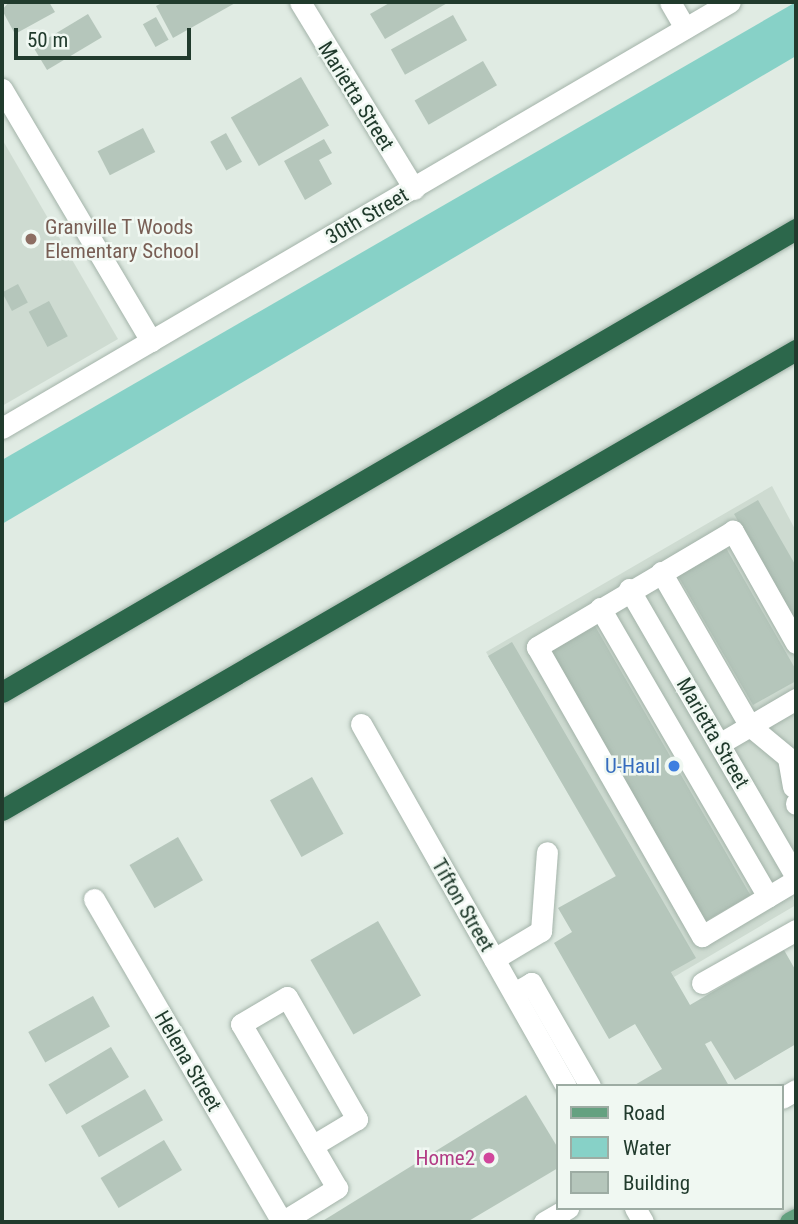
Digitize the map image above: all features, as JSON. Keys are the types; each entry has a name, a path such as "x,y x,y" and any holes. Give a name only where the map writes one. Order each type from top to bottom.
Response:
{"highway":[{"path":"2,692 796,229"},
{"path":"2,810 796,350"}],"main road":[{"path":"790,1222 796,1219"}],"street":[{"name":"Marietta Street","path":"300,2 414,189"},
{"path":"670,2 685,28"},
{"name":"30th Street","path":"2,428 730,2"},
{"path":"2,89 151,341"},
{"path":"796,643 733,531 629,589 537,647 702,936 796,879"},
{"path":"661,572 750,726 792,761 795,798"},
{"name":"Marietta Street","path":"629,589 719,744 791,854 796,879"},
{"path":"600,608 768,897"},
{"path":"719,744 796,699"},
{"name":"Tifton Street","path":"361,724 565,1084"},
{"path":"494,959 541,931 547,852"},
{"name":"Helena Street","path":"94,899 282,1222"},
{"path":"702,983 796,930"},
{"path":"514,993 531,983 589,1084"},
{"path":"282,1222 337,1188 312,1146 241,1024 286,997 357,1119 312,1146"},
{"path":"544,1222 565,1210"}],"shaded area":[{"name":"Granville T Woods Elementary School","path":"2,139 118,339 2,406"},
{"name":"U-Haul","path":"772,486 796,531 796,884 789,889 796,905 674,977 486,652"}],"water":[{"path":"796,2 796,56 2,524 2,460"}],"building":[{"path":"9,2 49,2 55,12 15,34 2,10"},
{"path":"164,2 237,2 173,38 156,6"},
{"path":"391,2 449,2 385,39 370,14"},
{"path":"88,14 102,37 47,70 33,47"},
{"path":"453,15 467,40 405,75 391,49"},
{"path":"156,17 169,40 155,47 143,24"},
{"path":"483,61 497,85 429,125 415,100"},
{"path":"301,77 329,125 259,166 231,118"},
{"path":"143,128 155,152 110,175 98,151"},
{"path":"226,133 242,162 226,171 210,142"},
{"path":"324,139 332,153 319,160 332,184 305,200 284,161"},
{"path":"18,284 28,303 12,311 2,292"},
{"path":"49,301 68,336 47,347 29,312"},
{"path":"758,500 796,566 796,623 734,514"},
{"path":"726,548 796,670 796,681 753,705 678,576"},
{"path":"595,626 751,895 702,923 547,654"},
{"path":"512,642 696,958 671,972 690,1005 784,950 796,971 796,1044 735,1080 711,1041 705,1044 728,1084 636,1084 662,1069 635,1024 609,1039 554,943 572,932 558,908 616,876 488,656"},
{"path":"312,777 344,834 302,857 270,800"},
{"path":"178,837 203,880 155,908 130,865"},
{"path":"378,921 421,995 353,1034 310,960"},
{"path":"93,996 110,1027 45,1062 28,1032"},
{"path":"111,1047 129,1077 66,1115 48,1085"},
{"path":"145,1089 163,1120 99,1157 81,1126"},
{"name":"Home2","path":"526,1095 556,1145 556,1169 467,1222 321,1222"},
{"path":"164,1140 182,1170 119,1208 101,1178"}],"place":[{"name":"Granville T Woods Elementary School","path":"31,239"},
{"name":"U-Haul","path":"674,766"},
{"name":"Home2","path":"489,1158"}]}
